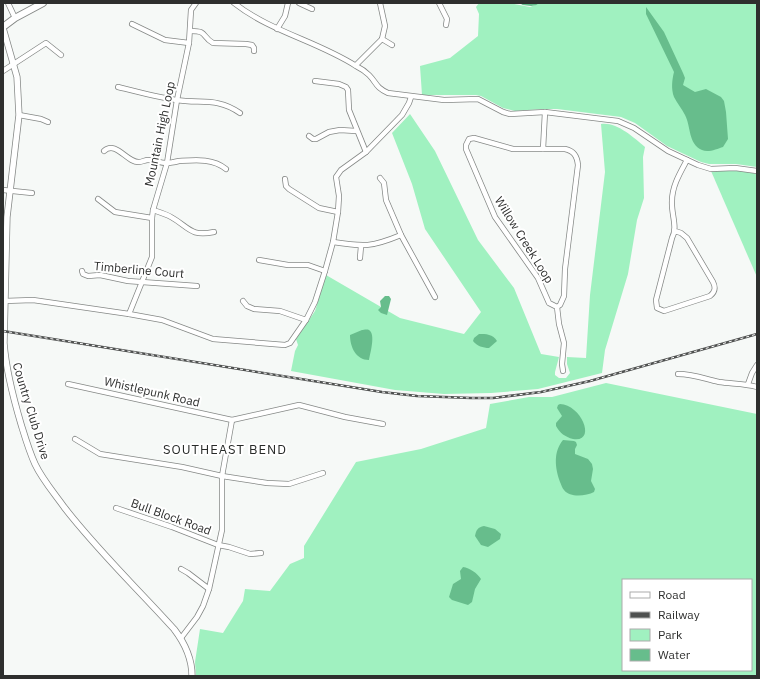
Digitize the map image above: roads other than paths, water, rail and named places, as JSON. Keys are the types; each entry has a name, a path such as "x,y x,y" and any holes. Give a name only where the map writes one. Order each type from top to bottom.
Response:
{"main road":[{"path":"3,27 15,18 42,3"}],"street":[{"path":"8,3 15,18"},
{"name":"Mountain High Loop","path":"129,314 152,257 153,210 167,163 191,31 191,10 196,3"},
{"path":"234,3 249,15 356,65 369,75 380,90 388,93 444,100 478,99 510,114 546,112 603,119 628,124 668,151 711,169 735,168 757,171"},
{"path":"277,29 285,16 288,3"},
{"path":"299,3 312,9"},
{"path":"356,65 382,39 385,26 380,3"},
{"path":"439,3 447,19 446,25"},
{"path":"132,24 165,40 189,43"},
{"name":"Country Club Drive","path":"3,27 17,77 19,115 7,217 4,343 7,373 30,452 42,477 82,530 102,554 166,620 181,638 190,660 192,676"},
{"path":"191,31 199,31 204,33 212,43 252,45 254,51"},
{"path":"382,39 392,45"},
{"path":"3,71 46,43 61,55"},
{"path":"315,81 339,84 346,87 348,90 349,110 356,131 366,152"},
{"path":"118,87 178,100 220,103 231,107 240,113"},
{"path":"4,301 33,300 129,314 162,320 214,339 285,345 290,343 306,320 315,302 333,242 339,196 336,177 340,170 366,152 402,115 411,97"},
{"path":"543,149 546,112"},
{"path":"19,115 48,122"},
{"path":"308,136 312,139 316,139 329,132 340,130 356,131"},
{"name":"Willow Creek Loop","path":"474,138 513,149 565,149 574,153 578,162 565,269 564,296 560,305 557,307 549,303 538,278 495,217 466,149 469,139 474,138"},
{"path":"104,151 107,148 117,149 132,162 147,160 167,163 208,161 216,162 226,169"},
{"path":"675,231 681,233 687,238 715,288 710,296 664,311 657,308 656,300 675,231 672,200 677,179 687,160"},
{"path":"380,178 384,183 386,200 401,235 435,297"},
{"path":"285,179 286,186 289,189 320,208 338,212"},
{"path":"3,190 32,193"},
{"path":"98,199 115,212 152,218"},
{"path":"153,210 170,216 194,232 205,234 214,232"},
{"path":"333,242 361,246 382,243 401,235"},
{"path":"353,245 354,239"},
{"path":"360,258 361,246"},
{"path":"259,260 288,265 308,265 324,271"},
{"name":"Timberline Court","path":"82,271 83,274 88,276 100,274 128,281 196,286"},
{"path":"243,301 247,306 254,309 280,311 306,320"},
{"path":"557,307 559,324 564,343 562,364 563,371"},
{"path":"748,384 757,365"},
{"path":"678,374 697,376 721,382 748,384 757,387"},
{"name":"Whistlepunk Road","path":"68,384 232,420"},
{"path":"181,638 197,617 209,589 222,530 222,476 232,420 299,406 383,424"},
{"path":"75,439 100,454 182,467 222,476 267,483 289,484 323,473"},
{"name":"Bull Block Road","path":"116,508 172,527 218,545 250,554 261,553"},
{"path":"181,569 209,589"}],"water":[{"path":"646,7 664,32 685,78 683,85 695,92 706,89 721,97 724,101 728,139 723,147 704,151 694,144 687,119 673,94 672,84 674,72 646,14"},
{"path":"385,296 389,296 391,299 387,315 378,310 381,307 380,301"},
{"path":"362,330 369,330 372,336 369,360 361,358 357,355 351,344 350,335"},
{"path":"479,334 487,334 497,341 489,348 485,348 473,341"},
{"path":"560,404 575,410 584,423 584,435 580,439 573,439 565,436 556,426 556,423 562,416 557,408"},
{"path":"563,440 576,442 577,445 575,454 588,459 592,464 593,469 591,481 595,489 594,492 583,495 574,495 567,493 563,488 557,471 556,455"},
{"path":"484,526 495,529 501,534 500,539 488,547 481,545 475,536 478,529"},
{"path":"463,567 473,571 481,579 475,589 472,602 468,605 452,600 449,597 453,584 461,579 460,571"}],"waterway":[{"path":"523,3 536,3"}],"railway":[{"path":"3,331 382,392 417,396 471,398 493,398 541,392 590,381 757,334"}],"district":[{"name":"SOUTHEAST BEND","path":"225,449"}]}
